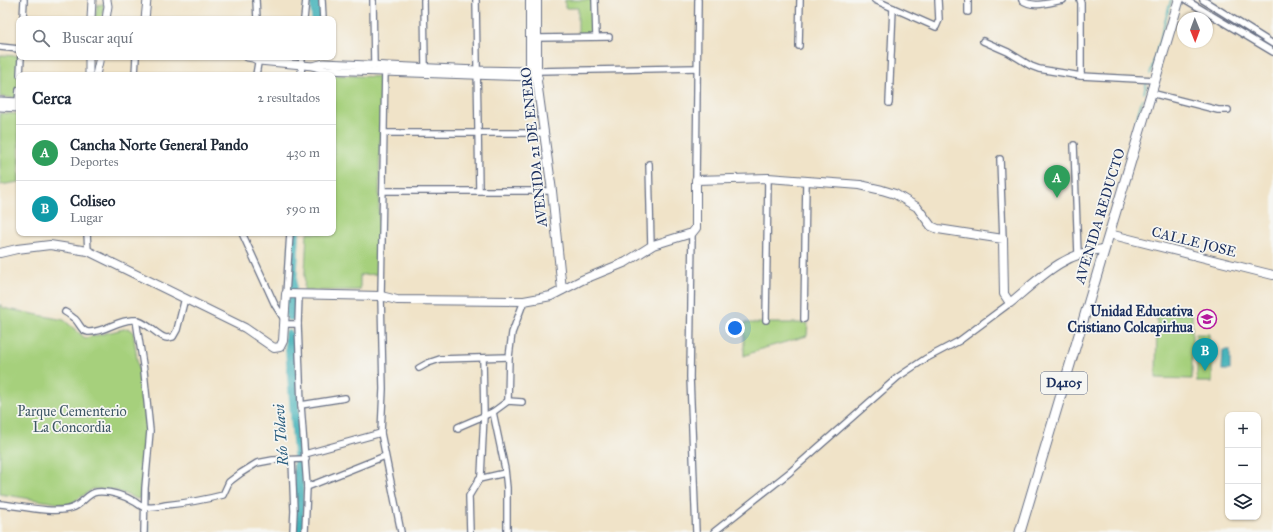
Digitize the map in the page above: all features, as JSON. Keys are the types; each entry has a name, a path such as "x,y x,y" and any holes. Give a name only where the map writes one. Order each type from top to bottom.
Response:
{"main road":[{"name":"AVENIDA 21 DE ENERO","path":"530,0 534,74 552,191 562,290"},
{"name":"AVENIDA 21 DE ENERO","path":"534,74 537,38 537,0"},
{"name":"AVENIDA REDUCTO","path":"1020,532 1179,0"},
{"path":"0,253 17,249 50,245 88,251 245,328 274,348 280,347 283,341 286,294 381,296 397,300 524,302 551,296 582,280 626,262 651,247 692,233 696,228 696,180 768,178 860,185 895,194 917,207 931,226 938,229 1003,239 1004,294 1010,303 1058,263 1078,254 1104,249"},
{"name":"CALLE JOSE","path":"1109,234 1273,275"}],"street":[{"path":"23,16 24,0"},
{"path":"91,16 92,0"},
{"path":"106,16 108,6 107,0"},
{"path":"145,16 147,0"},
{"path":"256,0 257,16"},
{"path":"304,16 306,0"},
{"path":"322,0 323,16"},
{"path":"373,0 374,65"},
{"path":"424,0 426,67"},
{"path":"476,0 479,190"},
{"path":"595,0 596,37"},
{"path":"696,180 698,0"},
{"path":"799,46 800,0"},
{"path":"875,0 936,27 939,20 938,0"},
{"path":"968,0 968,12"},
{"path":"1022,0 1024,2 1036,5 1064,0"},
{"path":"1080,0 1081,76"},
{"path":"1186,0 1273,52"},
{"path":"1204,0 1273,44"},
{"path":"889,103 892,8"},
{"path":"537,38 609,37"},
{"path":"983,41 1008,52 1031,66 1039,69 1081,76 1156,80"},
{"path":"0,47 16,48"},
{"path":"20,72 21,60"},
{"path":"89,60 89,72"},
{"path":"97,72 99,60"},
{"path":"135,72 136,60"},
{"path":"257,72 259,60"},
{"path":"266,60 313,66 324,70 426,67 477,73"},
{"path":"301,72 302,60"},
{"path":"313,66 324,60 374,65 384,69 534,74 697,68"},
{"path":"384,69 381,296 383,390 381,433 401,532"},
{"path":"1151,93 1218,110 1228,110"},
{"path":"0,101 16,104"},
{"path":"0,107 16,104"},
{"path":"384,133 543,133"},
{"path":"1074,145 1078,254"},
{"path":"1000,159 1003,239"},
{"path":"649,164 651,247"},
{"path":"766,320 768,178"},
{"path":"804,319 806,181"},
{"path":"383,191 552,191"},
{"path":"692,233 690,377 696,532"},
{"path":"88,236 88,251"},
{"path":"243,236 284,322 298,324"},
{"path":"286,294 290,236"},
{"path":"299,295 298,324 301,405 307,488 305,532"},
{"path":"65,312 76,320 83,330 89,332 127,321 136,320 152,328 161,336 166,338 173,336 177,330 185,298"},
{"path":"508,401 509,357 512,333 524,302"},
{"path":"714,532 790,472 898,377 925,359 959,341 1010,303"},
{"path":"136,320 144,372 150,431 144,508 144,532"},
{"path":"418,368 440,359 509,357"},
{"path":"470,532 469,496 481,476 484,415 483,358"},
{"path":"301,405 345,398"},
{"path":"458,429 458,427 493,412 508,401 522,402"},
{"path":"493,412 507,488 507,532"},
{"path":"0,504 57,511 67,510 84,501 92,493 109,492 117,494 144,508 197,502 223,495 229,482 257,463 273,460 292,460 305,457 381,433"},
{"path":"307,488 385,456"},
{"path":"292,460 294,511 293,532"},
{"path":"479,479 505,473"}],"green space":[{"path":"565,0 592,0 592,34 578,34 578,8 565,8"},
{"path":"104,4 102,16 95,16 97,5"},
{"path":"0,55 16,56 16,60 19,60 18,72 16,72 16,98 0,97"},
{"path":"336,75 381,77 378,274 360,275 360,290 304,291 307,236 336,236"},
{"path":"0,113 16,114 16,182 0,185"},
{"name":"Parque Cementerio La Concordia","path":"0,304 3,308 64,320 85,338 128,328 133,331 147,430 140,498 137,499 115,490 93,489 69,505 0,494"},
{"path":"1157,314 1192,314 1192,379 1156,378"},
{"path":"744,323 808,323 807,336 761,349 744,356"},
{"path":"1196,334 1209,334 1209,357 1196,357"},
{"path":"1197,361 1212,361 1212,382 1197,382"}],"water":[{"path":"1223,350 1230,350 1230,370 1222,370"}],"waterway":[{"name":"Río Tolavi","path":"315,0 316,16"},
{"path":"1150,74 1171,0"},
{"path":"1144,93 1147,81"},
{"path":"1131,139 1142,99"},
{"name":"Río Tolavi","path":"290,316 295,236"},
{"name":"Río Tolavi","path":"289,335 298,454 299,532"},
{"path":"149,525 149,532"}],"place":[{"name":"Cancha Norte General Pando","path":"1057,198"},
{"name":"Unidad Educativa Cristiano Colcapirhua","path":"1207,319"},
{"name":"Coliseo","path":"1205,371"}]}
